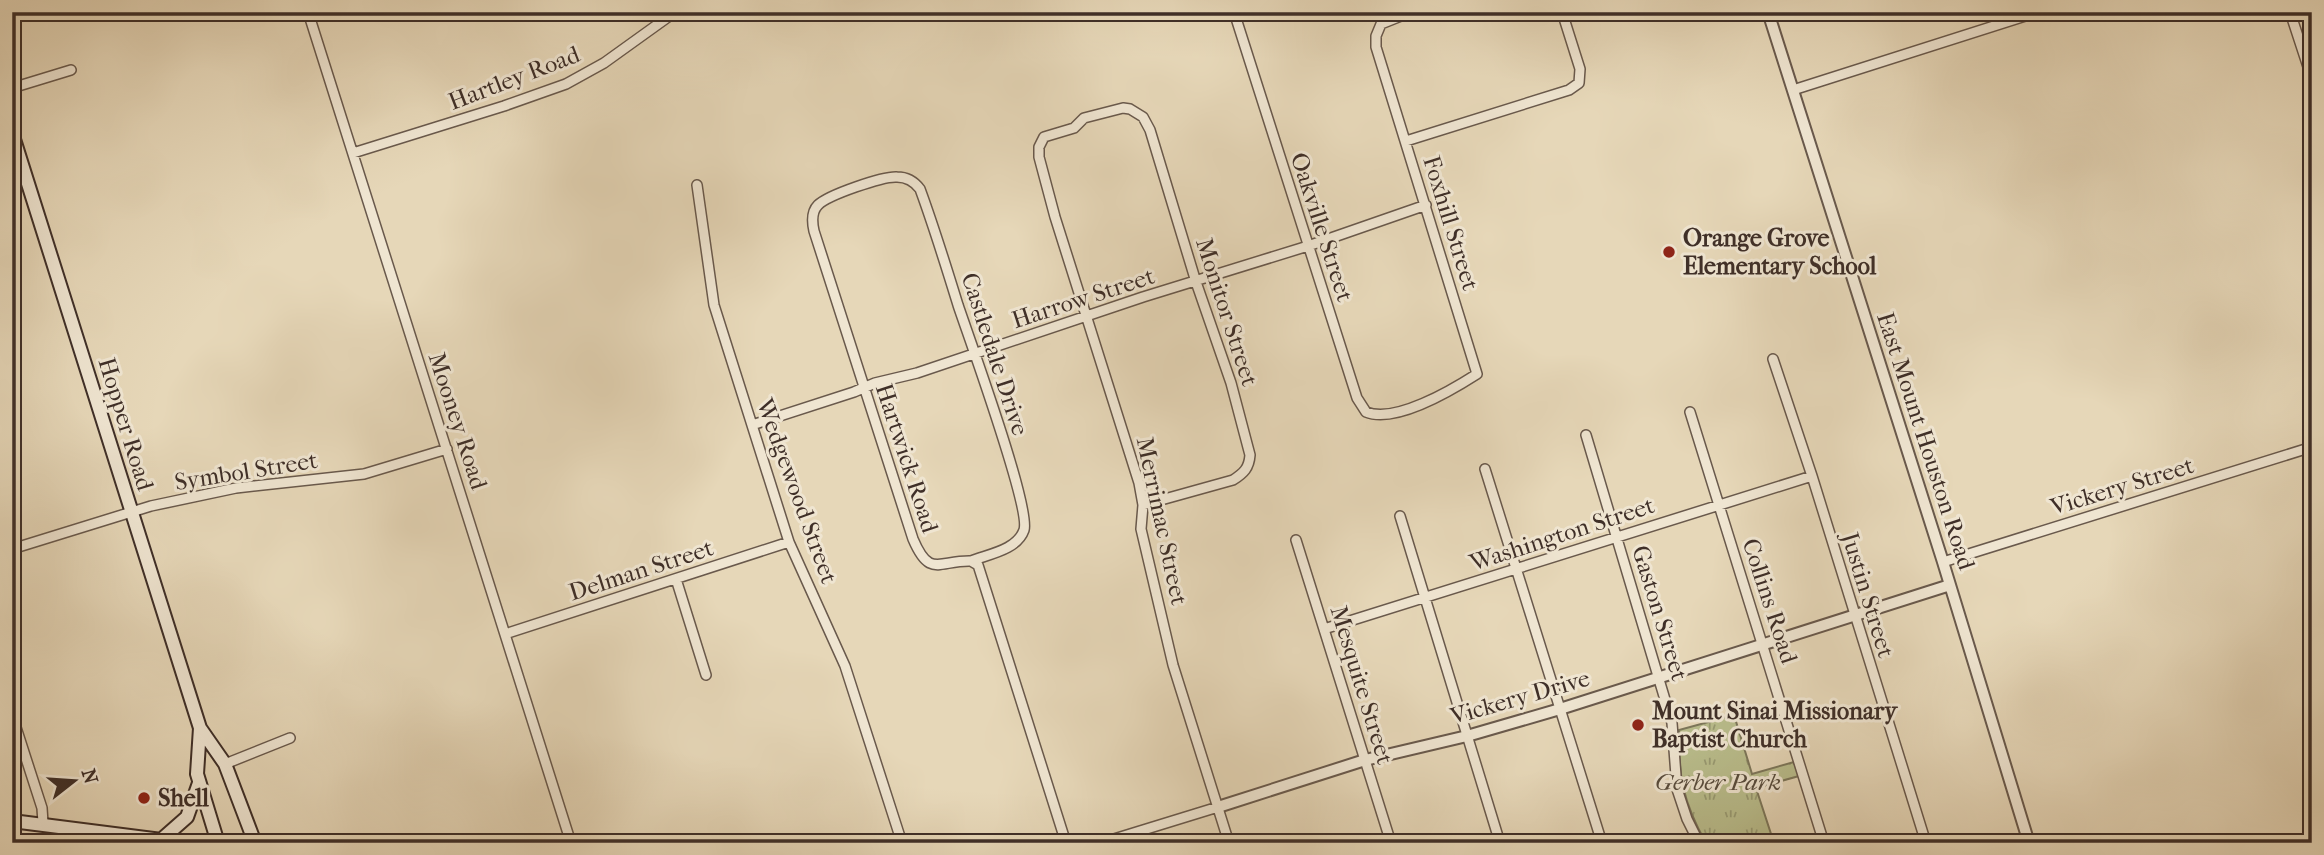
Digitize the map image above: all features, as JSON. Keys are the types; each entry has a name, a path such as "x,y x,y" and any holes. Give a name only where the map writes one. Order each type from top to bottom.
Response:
{"main road":[{"name":"Hopper Road","path":"12,133 200,728 225,764 255,843"},
{"name":"Hopper Road","path":"200,728 197,774 218,843"},
{"path":"162,839 187,817 199,782"},
{"path":"12,821 183,843"}],"street":[{"name":"Mooney Road","path":"307,12 571,843"},
{"name":"Hartley Road","path":"353,153 566,84 604,63 675,12"},
{"name":"Oakville Street","path":"1234,12 1360,406 1373,415 1407,408"},
{"name":"Foxhill Street","path":"1407,408 1442,397 1477,374 1376,47 1376,36 1381,24 1411,12"},
{"path":"1406,141 1569,90 1579,83 1580,69 1562,12"},
{"name":"East Mount Houston Road","path":"1768,12 1943,562 2029,843"},
{"path":"1793,90 2038,12"},
{"path":"2290,12 2312,79"},
{"path":"12,88 71,70"},
{"name":"Monitor Street","path":"1090,117 1123,108 1137,112 1147,123 1249,445 1250,462 1244,473 1233,480 1143,505"},
{"name":"Merrimac Street","path":"1090,117 1084,118 1074,128 1044,137 1039,147 1042,174 1130,452 1143,505 1141,529 1170,651 1229,843"},
{"name":"Castledale Drive","path":"866,184 892,176 914,181 920,189 1000,432 1025,521 1019,539 1010,546 971,561"},
{"name":"Hartwick Road","path":"866,184 833,195 816,206 812,219 818,247 919,554 929,563 941,566 971,561"},
{"name":"Wedgewood Street","path":"697,185 714,305 789,541 845,666 902,843"},
{"name":"Harrow Street","path":"752,425 1308,246 1426,205"},
{"name":"Justin Street","path":"1773,359 1926,843"},
{"name":"Collins Road","path":"1690,412 1824,843"},
{"name":"Gaston Street","path":"1586,435 1672,723 1677,789 1699,843"},
{"name":"Vickery Street","path":"1943,562 2312,447"},
{"name":"Symbol Street","path":"12,549 132,512 236,488 364,474 447,449"},
{"path":"1485,469 1602,843"},
{"name":"Washington Street","path":"1324,629 1812,476"},
{"path":"1400,516 1500,843"},
{"name":"Mesquite Street","path":"1296,540 1391,843"},
{"name":"Delman Street","path":"505,634 789,541"},
{"path":"971,561 978,565 982,575 1066,843"},
{"path":"676,579 706,675"},
{"name":"Vickery Drive","path":"1101,843 1364,760 1467,736 1560,709 1950,585"},
{"path":"12,715 42,808 43,823"},
{"path":"225,764 290,738"}],"green space":[{"name":"Gerber Park","path":"1734,715 1752,774 1794,762 1799,776 1756,788 1774,843 1706,843 1687,801 1681,775 1679,730"}],"place":[{"name":"Orange Grove Elementary School","path":"1669,252"},
{"name":"Mount Sinai Missionary Baptist Church","path":"1638,725"},
{"name":"Shell","path":"144,798"}]}
